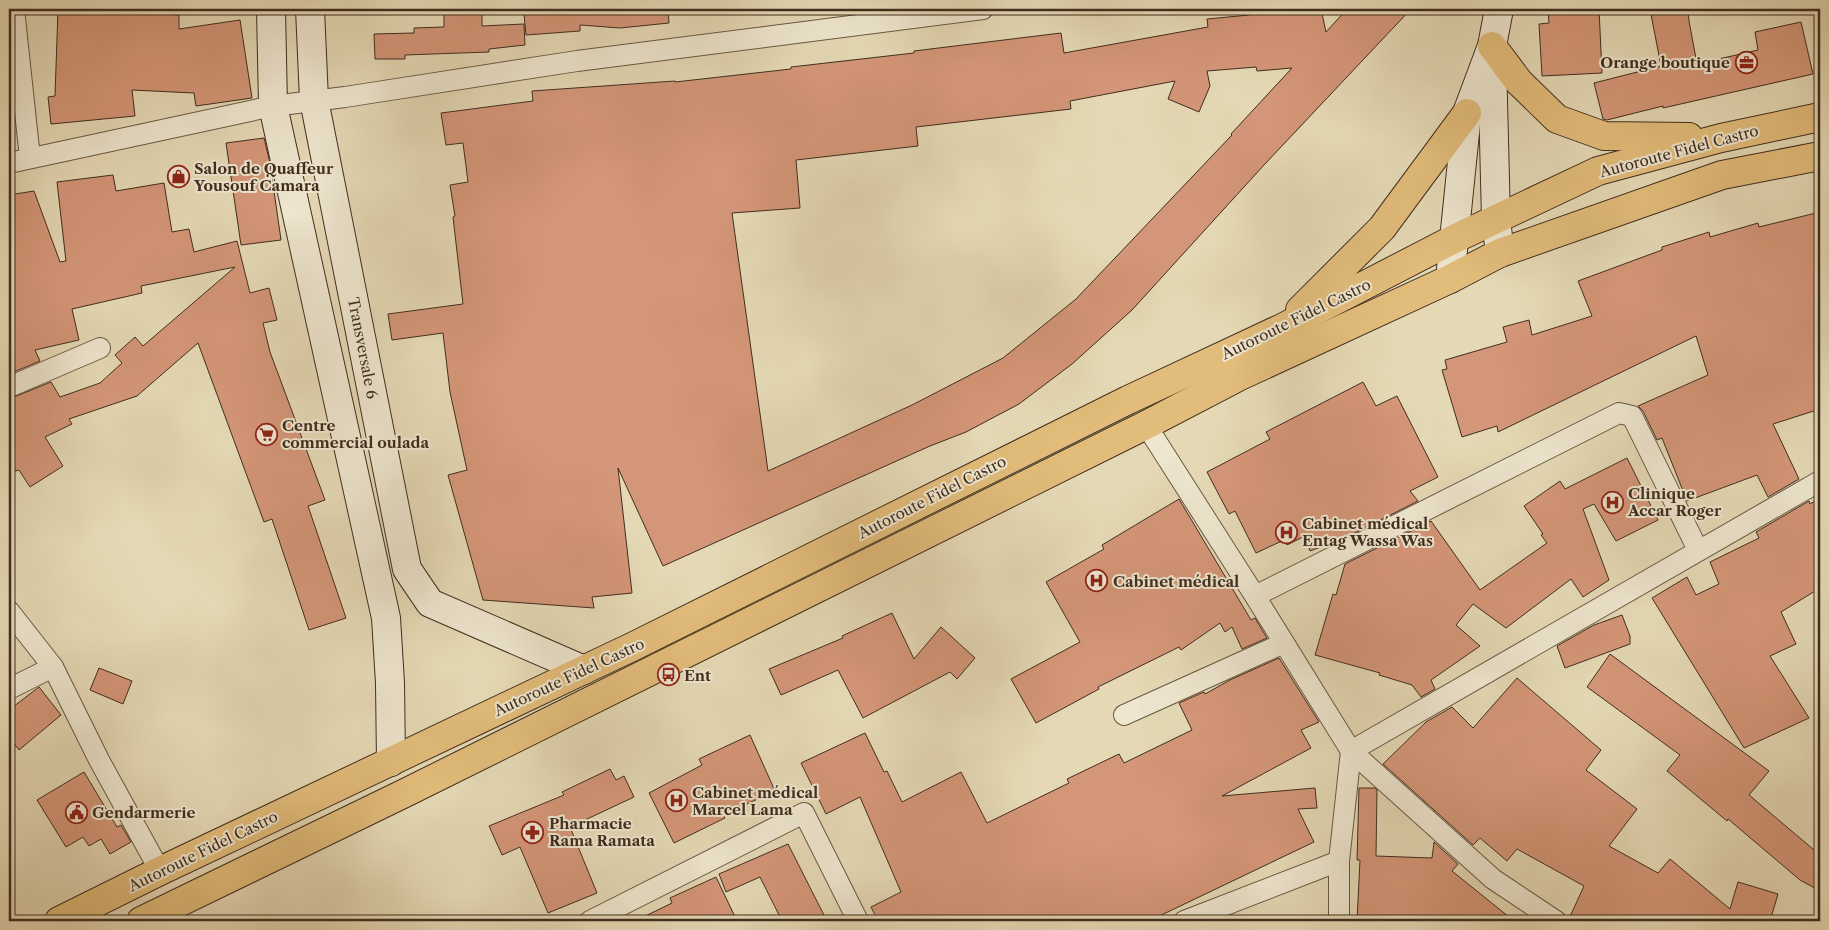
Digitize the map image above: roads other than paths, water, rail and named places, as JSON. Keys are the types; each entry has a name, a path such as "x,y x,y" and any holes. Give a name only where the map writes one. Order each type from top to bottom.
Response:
{"highway":[{"path":"1492,46 1519,82 1557,119 1604,136 1721,138"},
{"path":"1282,328 1382,228 1466,113"},
{"name":"Autoroute Fidel Castro","path":"59,921 160,871 584,670 1128,400 1282,328 1454,239 1598,171 1721,138 1820,117"},
{"name":"Autoroute Fidel Castro","path":"140,921 404,793 1146,425 1240,376 1450,279 1500,253 1722,175 1820,156"},
{"path":"390,762 404,793"}],"main road":[{"path":"271,9 273,106 386,618 390,682 390,762"},
{"name":"Transversale 6","path":"310,9 314,100 407,569 430,603 584,670"},
{"path":"1450,279 1466,113 1492,46 1499,9"},
{"path":"1492,46 1496,220 1500,253"}],"street":[{"path":"14,9 30,158"},
{"path":"9,163 273,106 345,97 577,61 983,9"},
{"path":"9,387 100,348"},
{"path":"1256,596 1619,413 1632,416 1698,550"},
{"path":"1146,425 1256,596 1350,751 1493,878 1556,921"},
{"path":"1350,751 1820,481"},
{"path":"9,611 53,667 99,760 160,871"},
{"path":"1124,715 1284,643"},
{"path":"9,688 53,667"},
{"path":"1339,921 1340,861 1350,751"},
{"path":"590,921 804,813 858,921"},
{"path":"1184,921 1340,861"}],"place":[{"name":"Orange boutique","path":"1746,62"},
{"name":"Salon de Quaffeur Yousouf Camara","path":"178,177"},
{"name":"Centre commercial oulada","path":"266,434"},
{"name":"Clinique Accar Roger","path":"1612,502"},
{"name":"Cabinet médical Entag Wassa Was","path":"1286,532"},
{"name":"Cabinet médical","path":"1097,581"},
{"name":"Ent","path":"668,675"},
{"name":"Cabinet médical Marcel Lama","path":"676,801"},
{"name":"Gendarmerie","path":"76,812"},
{"name":"Pharmacie Rama Ramata","path":"533,832"}]}
